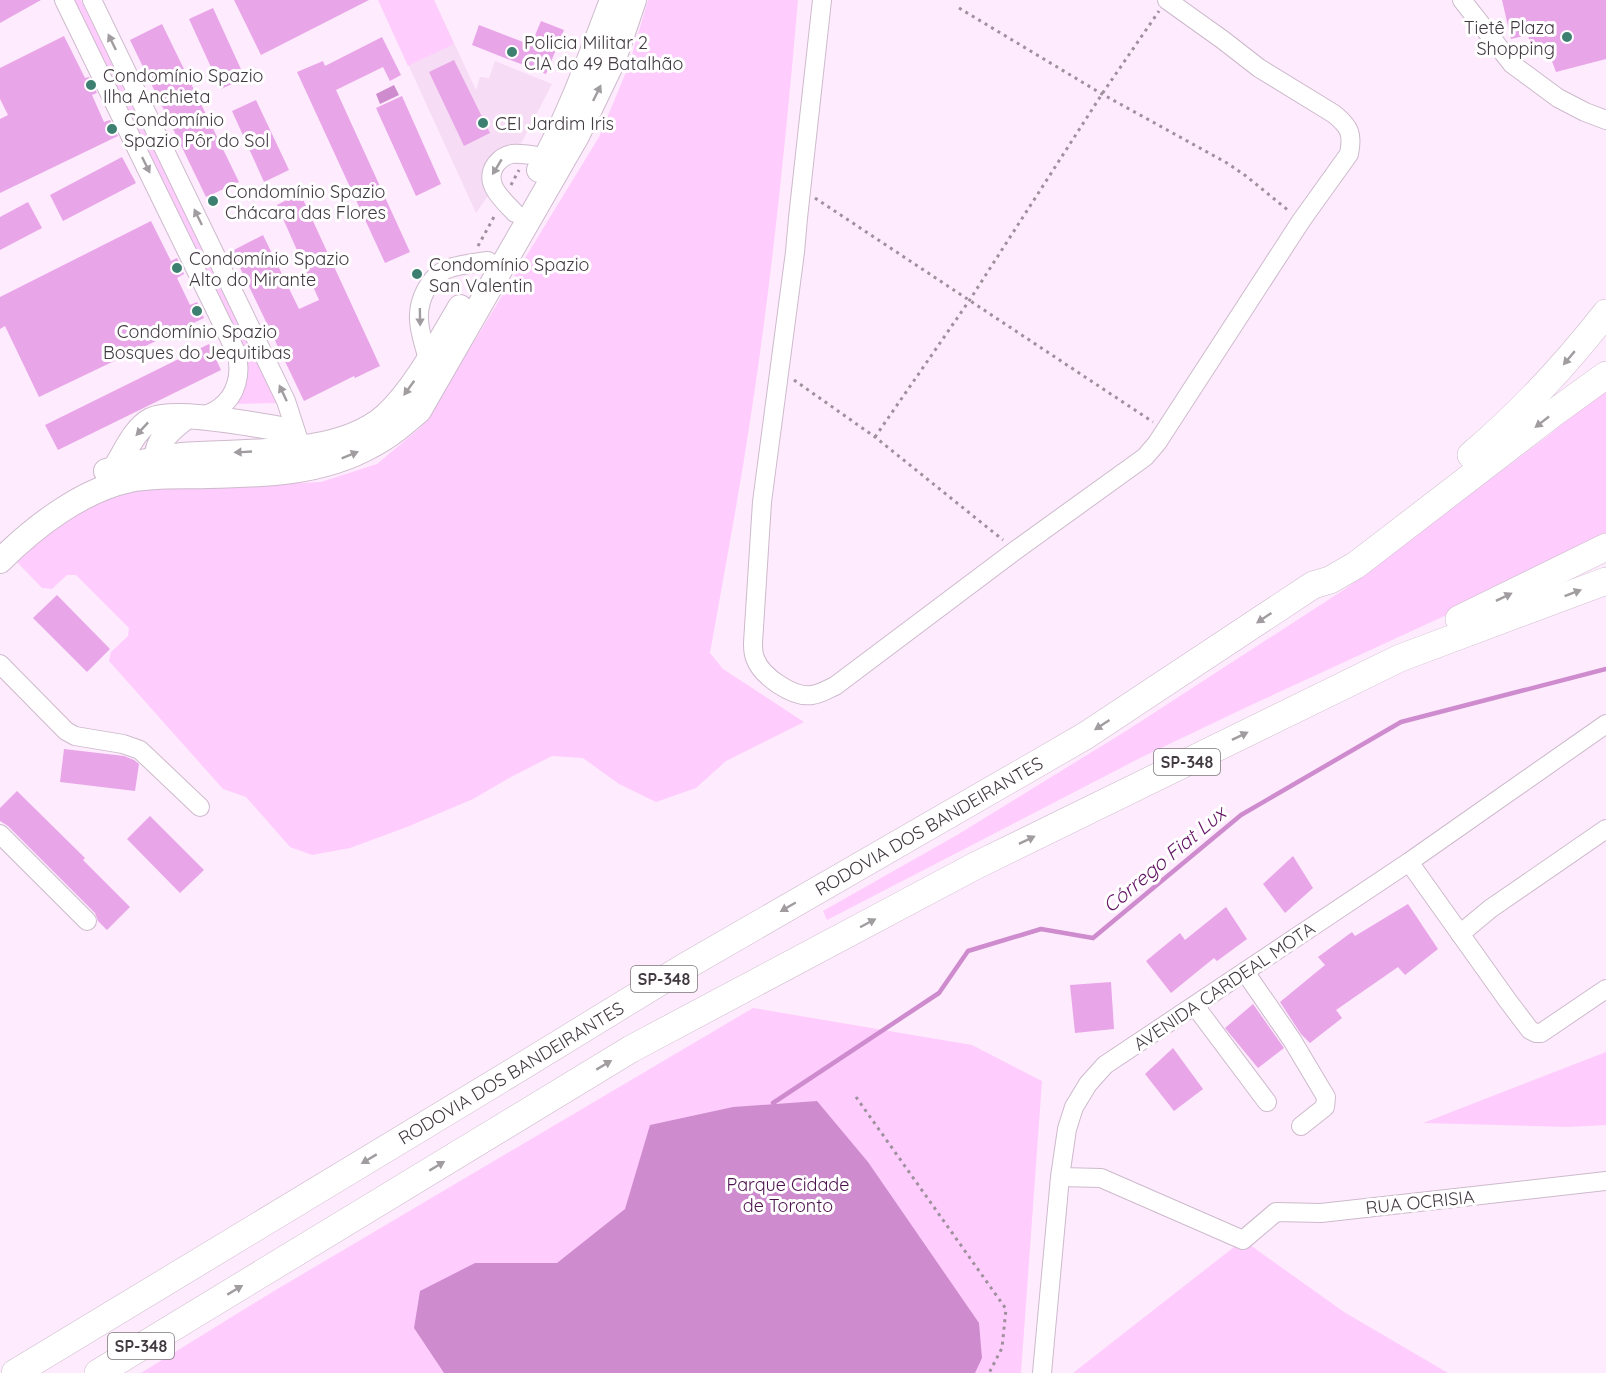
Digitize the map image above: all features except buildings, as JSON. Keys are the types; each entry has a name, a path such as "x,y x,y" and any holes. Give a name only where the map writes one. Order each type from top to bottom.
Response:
{"highway":[{"path":"1313,585 1328,568 1495,435 1548,381 1606,313"},
{"path":"1313,585 1330,580 1356,565 1606,375"},
{"path":"1400,658 1418,642 1437,630 1600,550"},
{"path":"1400,658 1606,581"},
{"name":"RODOVIA DOS BANDEIRANTES","path":"15,1373 681,969 1085,736 1313,585"},
{"name":"SP-348","path":"98,1373 631,1049 975,866 1400,658"}],"main road":[{"path":"0,561 18,543 71,503 156,468 302,448 342,439 369,429 387,415 428,360 477,263 536,156 562,125 612,0"},
{"path":"0,541 42,506 102,472 115,468 156,468 257,475 294,471 324,465 371,447 396,431 419,411 576,136 614,59 634,0"},
{"path":"115,468 141,428 152,420 168,416 276,428 288,432 302,448"},
{"path":"156,468 160,442 167,432 193,417"},
{"path":"294,471 300,460 302,448"}],"street":[{"path":"64,0 240,363 240,372 233,392 219,408 193,417"},
{"path":"92,0 286,401 302,448"},
{"path":"822,0 780,370 762,502 753,650 755,659 762,670 785,689 796,694 813,695 835,686 1016,550 1145,457 1166,430 1301,221 1349,154 1352,141 1350,131 1334,114 1259,68 1167,0"},
{"path":"1462,0 1512,64 1558,98 1606,120"},
{"path":"509,206 494,190 491,177 495,165 506,156 514,154 536,156"},
{"path":"428,360 419,321 424,292 438,275 447,270 477,263"},
{"path":"0,664 66,730 75,736 123,744 140,750 200,807"},
{"name":"AVENIDA CARDEAL MOTA","path":"1042,1373 1060,1177 1067,1129 1074,1107 1088,1084 1105,1065 1409,862 1606,724"},
{"path":"1460,934 1490,909 1606,829"},
{"path":"0,834 87,921"},
{"path":"1409,862 1526,1026 1536,1033 1541,1033 1606,989"},
{"path":"1245,972 1292,1040 1326,1097 1325,1107 1301,1126"},
{"path":"1195,1006 1267,1102"},
{"name":"RUA OCRISIA","path":"1060,1177 1101,1178 1243,1240 1276,1212 1321,1213 1606,1181"}],"path":[{"path":"875,437 969,301 1102,94 1167,0"},
{"path":"959,8 1102,94 1227,163 1301,221"},
{"path":"477,263 486,233 509,206 536,156"},
{"path":"801,189 1166,430"},
{"path":"780,370 875,437 1016,550"},
{"path":"856,1097 1006,1309 1002,1348 988,1373"}],"shaded area":[{"name":"CEI Jardim Iris","path":"434,0 476,90 480,77 489,78 495,61 552,84 519,148 485,188 488,196 476,213 381,5"},
{"path":"394,85 399,95 380,104 376,94"},
{"path":"817,1101 868,1162 979,1323 982,1358 975,1373 444,1373 414,1328 420,1291 475,1263 557,1263 625,1209 650,1125 733,1107"}],"green space":[{"path":"67,0 81,0 280,403 231,404 243,389"},
{"path":"378,0 434,0 454,44 408,66"},
{"path":"648,0 798,0 778,208 759,363 742,475 710,653 723,669 804,722 726,761 696,788 656,802 619,784 583,758 552,756 473,799 350,848 312,855 290,847 246,797 223,789 109,661 111,652 128,636 129,628 76,575 67,575 52,589 42,588 14,559 70,508 145,486 212,487 321,482 377,464 421,427 599,137 629,65"},
{"path":"1606,384 1606,536 1440,618 1142,757 827,920 823,911 957,835 1126,731 1345,589 1553,432 1576,407"},
{"name":"Parque Cidade de Toronto","path":"753,1008 972,1045 1042,1081 1021,1373 141,1373 274,1291"},
{"path":"1606,1052 1606,1125 1568,1127 1423,1123"},
{"path":"1243,1240 1344,1312 1448,1373 1073,1373"}],"waterway":[{"name":"Córrego Fiat Lux","path":"773,1103 939,993 968,951 1041,929 1093,938 1241,815 1401,722 1606,669"}],"place":[{"name":"Tietê Plaza Shopping","path":"1567,37"},
{"name":"Policia Militar 2 CIA do 49 Batalhão","path":"512,52"},
{"name":"Condomínio Spazio Ilha Anchieta","path":"91,85"},
{"name":"CEI Jardim Iris","path":"483,123"},
{"name":"Condomínio Spazio Pôr do Sol","path":"112,129"},
{"name":"Condomínio Spazio Chácara das Flores","path":"213,201"},
{"name":"Condomínio Spazio Alto do Mirante","path":"177,268"},
{"name":"Condomínio Spazio San Valentin","path":"417,274"},
{"name":"Condomínio Spazio Bosques do Jequitibas","path":"197,311"}]}
